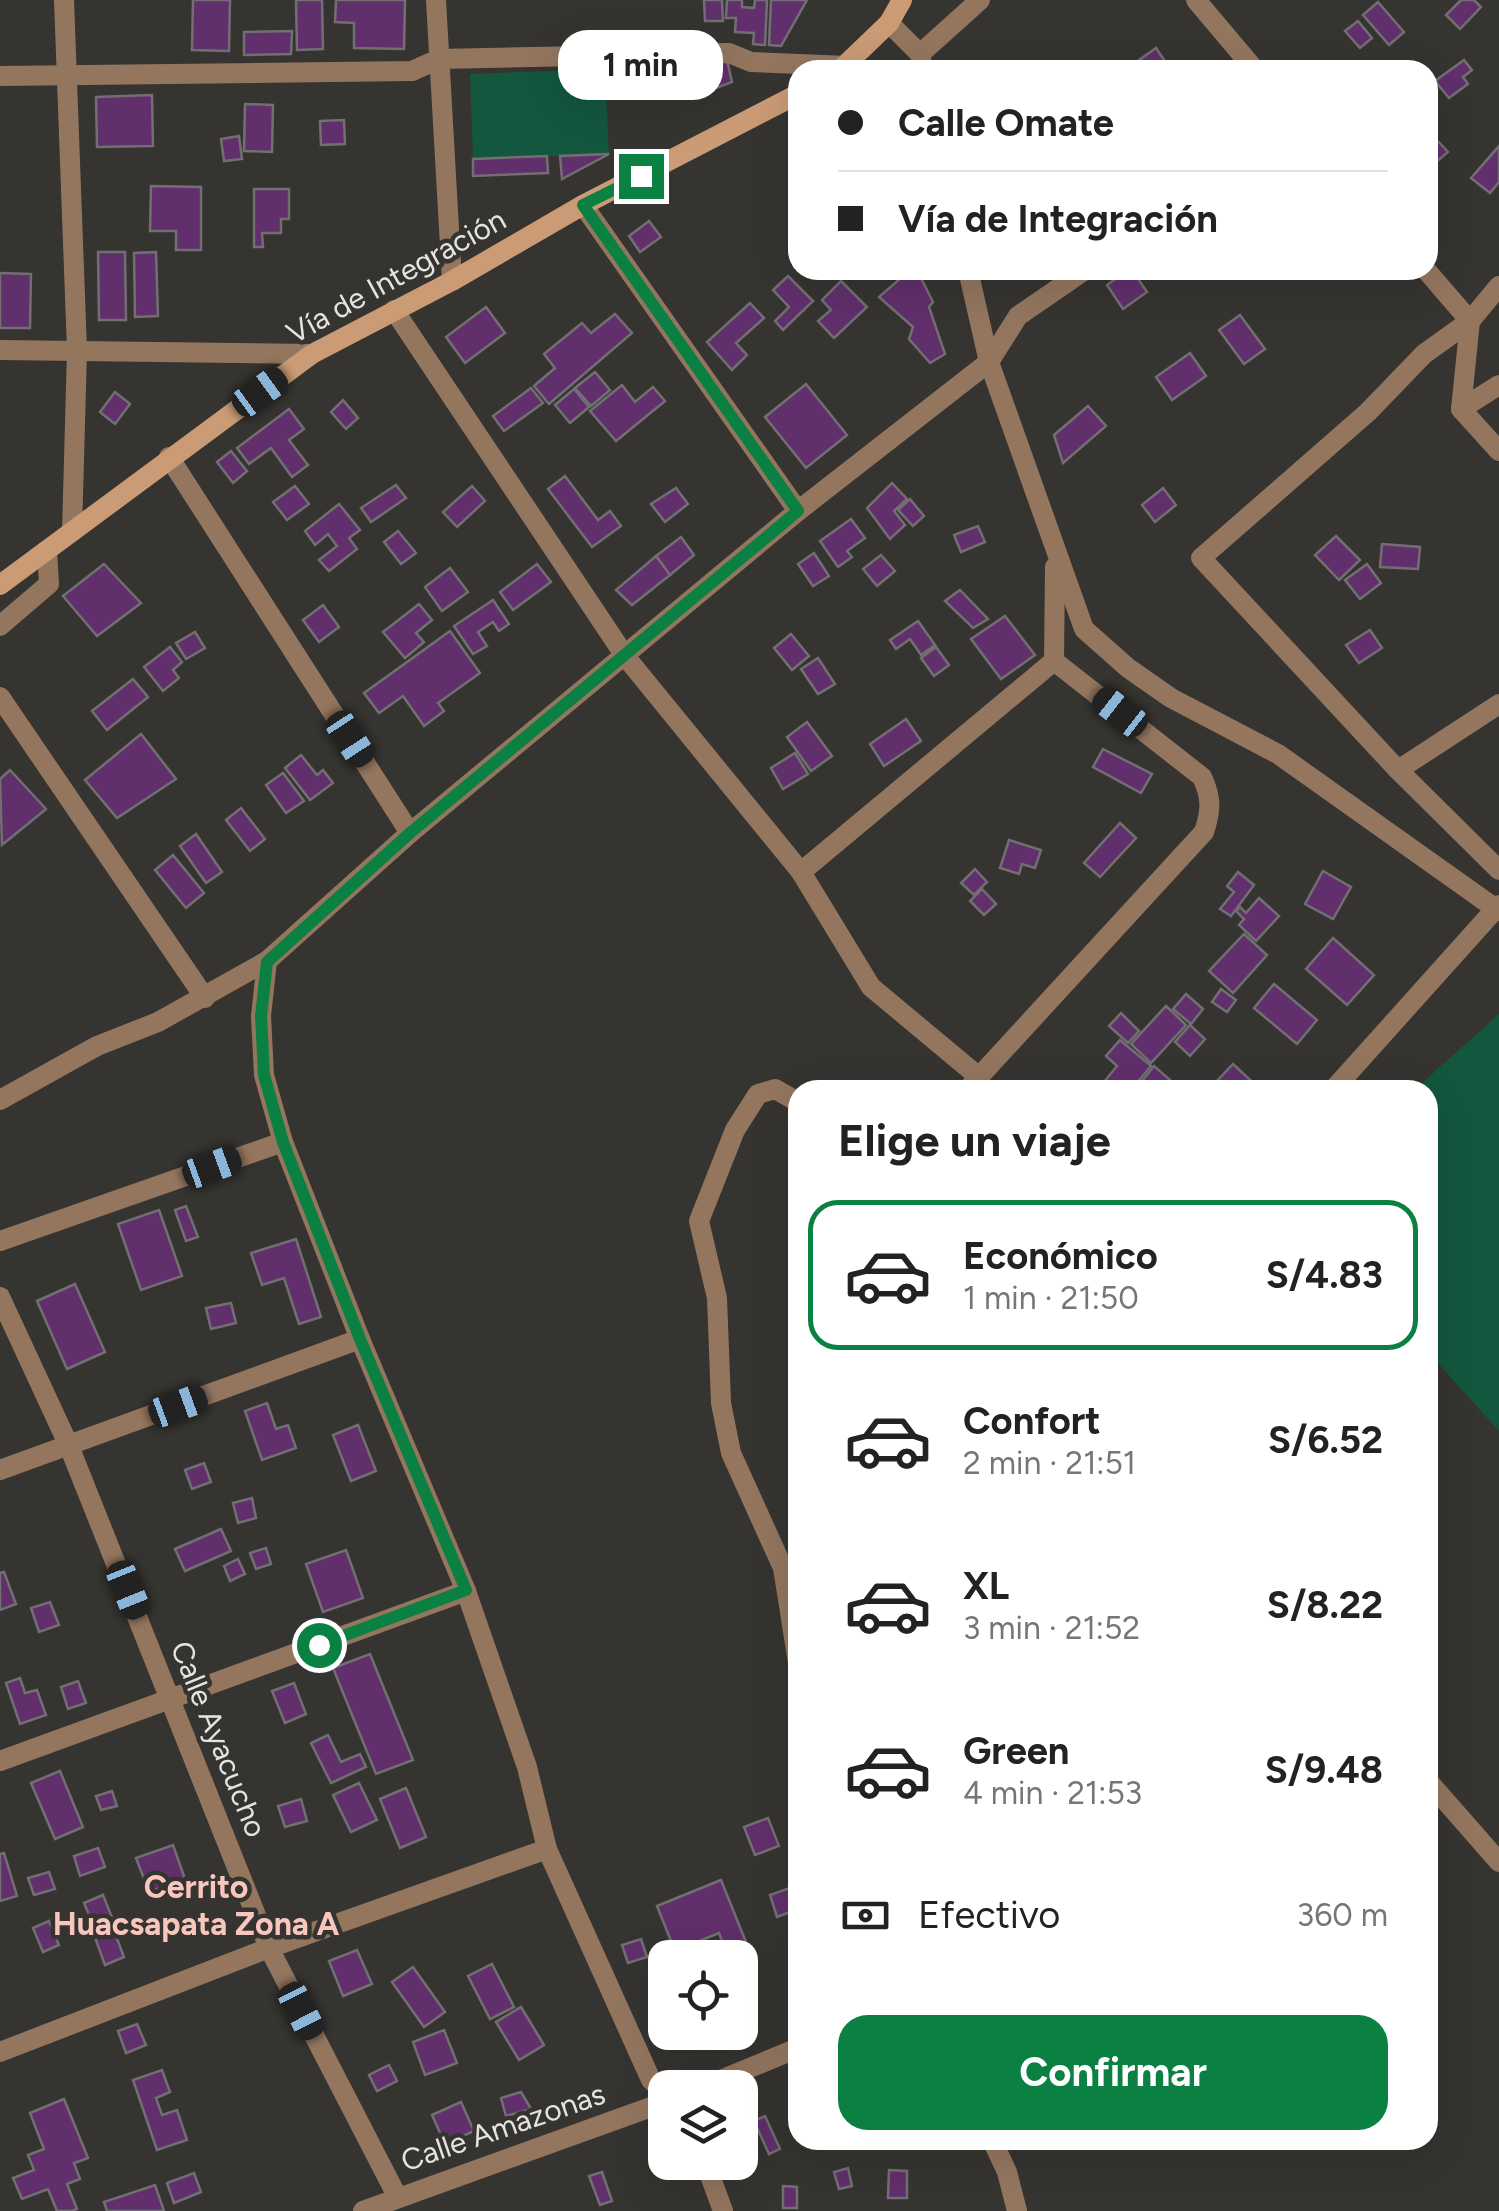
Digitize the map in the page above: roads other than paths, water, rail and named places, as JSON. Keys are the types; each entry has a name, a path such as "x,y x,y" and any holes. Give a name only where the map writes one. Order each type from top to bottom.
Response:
{"main road":[{"path":"852,60 889,23 902,0"},
{"name":"Vía de Integración","path":"0,585 312,354 452,281 583,205 788,99"}],"street":[{"path":"64,0 77,350 72,532"},
{"path":"436,0 452,281"},
{"path":"924,60 980,0"},
{"path":"1196,0 1247,60"},
{"path":"889,23 920,60"},
{"path":"0,76 412,71 439,59 729,53 751,62 788,64"},
{"path":"583,205 798,511"},
{"path":"970,280 989,362 1084,629 1128,668 1211,722 1278,754 1498,908 1342,1080"},
{"path":"0,1100 97,1046 158,1022 267,962 410,833 798,511 989,362 1018,316 1070,280"},
{"path":"1435,280 1470,320 1461,409 1499,451"},
{"path":"1499,286 1470,320 1424,354 1368,412 1201,558 1398,770 1499,870"},
{"path":"394,310 625,656 801,872 871,987 969,1080"},
{"path":"0,350 312,354"},
{"path":"1461,409 1499,385"},
{"path":"169,457 410,833"},
{"path":"0,626 49,584 47,550"},
{"path":"801,872 1054,661 1056,552"},
{"path":"977,1080 1204,832 1211,810 1210,792 1202,777 1054,661"},
{"path":"0,698 204,998"},
{"path":"1398,770 1499,704"},
{"path":"267,962 261,1016 264,1075 283,1142 360,1339 466,1590 527,1767 547,1849 648,2073"},
{"path":"788,1097 774,1090 758,1094 735,1130 699,1221 717,1298 721,1403 730,1452 782,1568 788,1604"},
{"path":"0,1240 283,1142"},
{"name":"Calle Ayacucho","path":"0,1297 69,1446 270,1948 397,2196"},
{"path":"0,1470 360,1339"},
{"path":"0,1761 466,1590"},
{"path":"1438,1792 1499,1862"},
{"path":"0,2052 270,1948 547,1849"},
{"path":"744,2070 788,2052"},
{"name":"Calle Amazonas","path":"362,2211 648,2108"},
{"path":"997,2150 1008,2172 1018,2211"},
{"path":"712,2180 723,2211"}],"district":[{"name":"Cerrito Huacsapata Zona A","path":"196,1906"}]}
